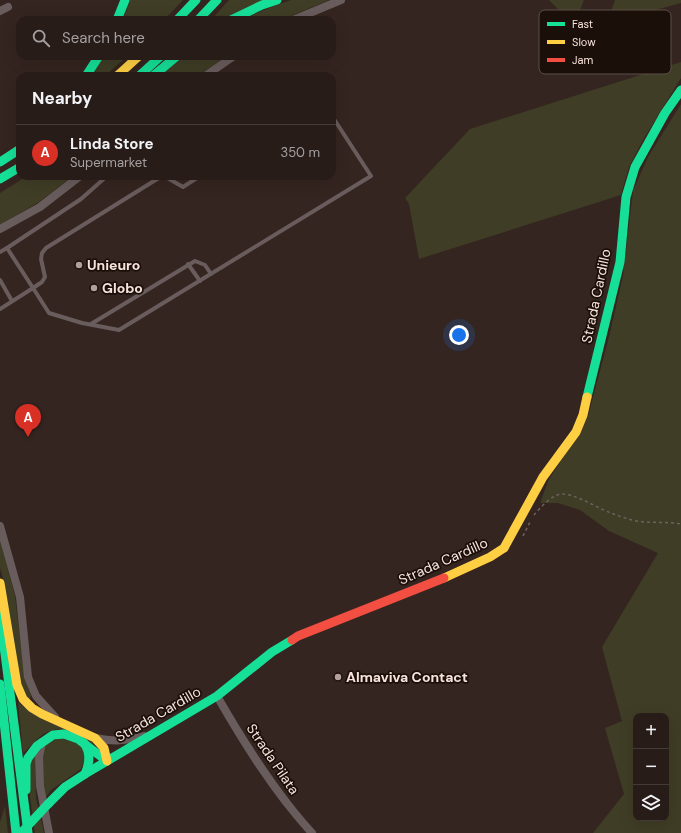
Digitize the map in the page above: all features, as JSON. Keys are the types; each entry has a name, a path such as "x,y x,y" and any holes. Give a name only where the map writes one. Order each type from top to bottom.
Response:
{"main road":[{"path":"119,16 125,0"},
{"path":"181,16 196,0"},
{"path":"202,16 217,0"},
{"path":"239,16 257,7 277,0"},
{"path":"89,72 96,60"},
{"path":"121,72 135,60"},
{"path":"144,72 157,60"},
{"path":"158,72 172,60"},
{"name":"Strada Cardillo","path":"21,833 65,787 217,696 272,652 298,636 316,627 438,580 490,557 504,548 544,477 576,432 583,416 620,262 626,197 635,167 665,113 681,90"},
{"path":"0,153 16,143"},
{"path":"0,162 16,152"},
{"path":"0,179 16,169"},
{"path":"0,584 17,685 23,699 32,708 61,723 96,738 106,751 107,761"},
{"path":"0,615 8,662 28,833"},
{"path":"0,684 16,833"},
{"path":"25,817 26,764 30,754 42,742 54,735 64,734 78,739 107,761"},
{"path":"84,743 88,748 90,762 85,774"},
{"path":"11,833 10,822 12,802"}],"street":[{"path":"303,16 341,0"},
{"path":"211,72 228,60"},
{"path":"0,229 40,207 75,180"},
{"path":"0,526 20,597 28,677 36,696 51,714 61,723"},
{"name":"Strada Pilata","path":"217,696 257,762 299,819 312,833"},
{"path":"96,738 110,741 124,741 152,734"},
{"path":"42,742 39,757 40,786 49,833"}],"lane":[{"path":"7,248 49,313 119,330 371,176 336,122"},
{"path":"0,252 81,200 103,180"},
{"path":"0,309 42,282 45,277 41,259 42,253 46,248 156,180"},
{"path":"170,180 183,187 194,180"},
{"path":"90,324 195,261 205,265 211,274"},
{"path":"188,264 200,281"},
{"path":"0,280 12,301"}],"path":[{"path":"534,515 542,506 555,496 562,493 574,496 612,514 635,520 644,522 669,522 681,524"},
{"path":"511,536 524,536 530,522"}],"shaded area":[{"path":"130,0 183,0 168,16 124,16"},
{"path":"229,0 267,0 233,16 215,16"},
{"path":"291,0 329,0 291,16 250,16"},
{"path":"549,0 584,0 580,10 559,10"},
{"path":"615,0 681,0 681,3 656,10 611,10"},
{"path":"102,60 123,60 109,72 94,72"},
{"path":"180,60 221,60 203,72 164,72"},
{"path":"681,62 681,78 643,140 629,167 621,195 419,259 409,204 405,198 470,129 643,74 671,74 671,65"},
{"path":"681,104 681,833 593,833 624,794 605,728 622,721 602,647 658,553 609,531 580,510 558,503 540,503 549,479 579,433 588,416 609,337 623,276 633,191 648,157"},
{"path":"21,180 68,180 39,202 0,225 0,193"},
{"path":"0,540 15,596 25,679 31,695 30,699 28,699 19,678 0,568"},
{"path":"18,702 24,707 90,739 95,745 64,730 57,729 51,730 40,736 23,753"},
{"path":"61,738 81,745 86,758 81,769 51,790 46,797 42,769 44,749 47,744"},
{"path":"35,754 36,798 44,833 35,833 29,789 29,768"},
{"path":"5,806 8,833 0,833 0,822"}],"traffic: fast":[{"path":"119,16 125,0"},
{"path":"181,16 196,0"},
{"path":"202,16 217,0"},
{"path":"239,16 262,5 277,0"},
{"path":"89,72 96,60"},
{"path":"143,72 157,60"},
{"path":"158,72 172,60"},
{"path":"587,397 620,262 626,197 635,167 665,113 681,90"},
{"path":"0,162 16,152"},
{"path":"0,179 16,169"},
{"path":"0,615 28,833"},
{"path":"48,804 65,787 85,774 217,696 272,652 292,640"},
{"path":"0,684 16,833"},
{"path":"26,790 26,764 28,758 37,746 53,735 64,734 78,739 107,761"},
{"path":"84,743 89,754 88,766 85,774"},
{"path":"21,833 48,804"}],"traffic: slow":[{"path":"121,72 135,60"},
{"path":"444,578 490,557 504,548 543,477 576,432 583,415 587,397"},
{"path":"0,583 17,685 23,699 32,708 42,714 95,738 104,748 107,761"}],"traffic: jam":[{"path":"292,640 298,636 444,578"}],"place":[{"name":"Unieuro","path":"79,265"},
{"name":"Globo","path":"94,288"},
{"name":"Linda Store","path":"28,437"},
{"name":"Almaviva Contact","path":"338,677"}]}
